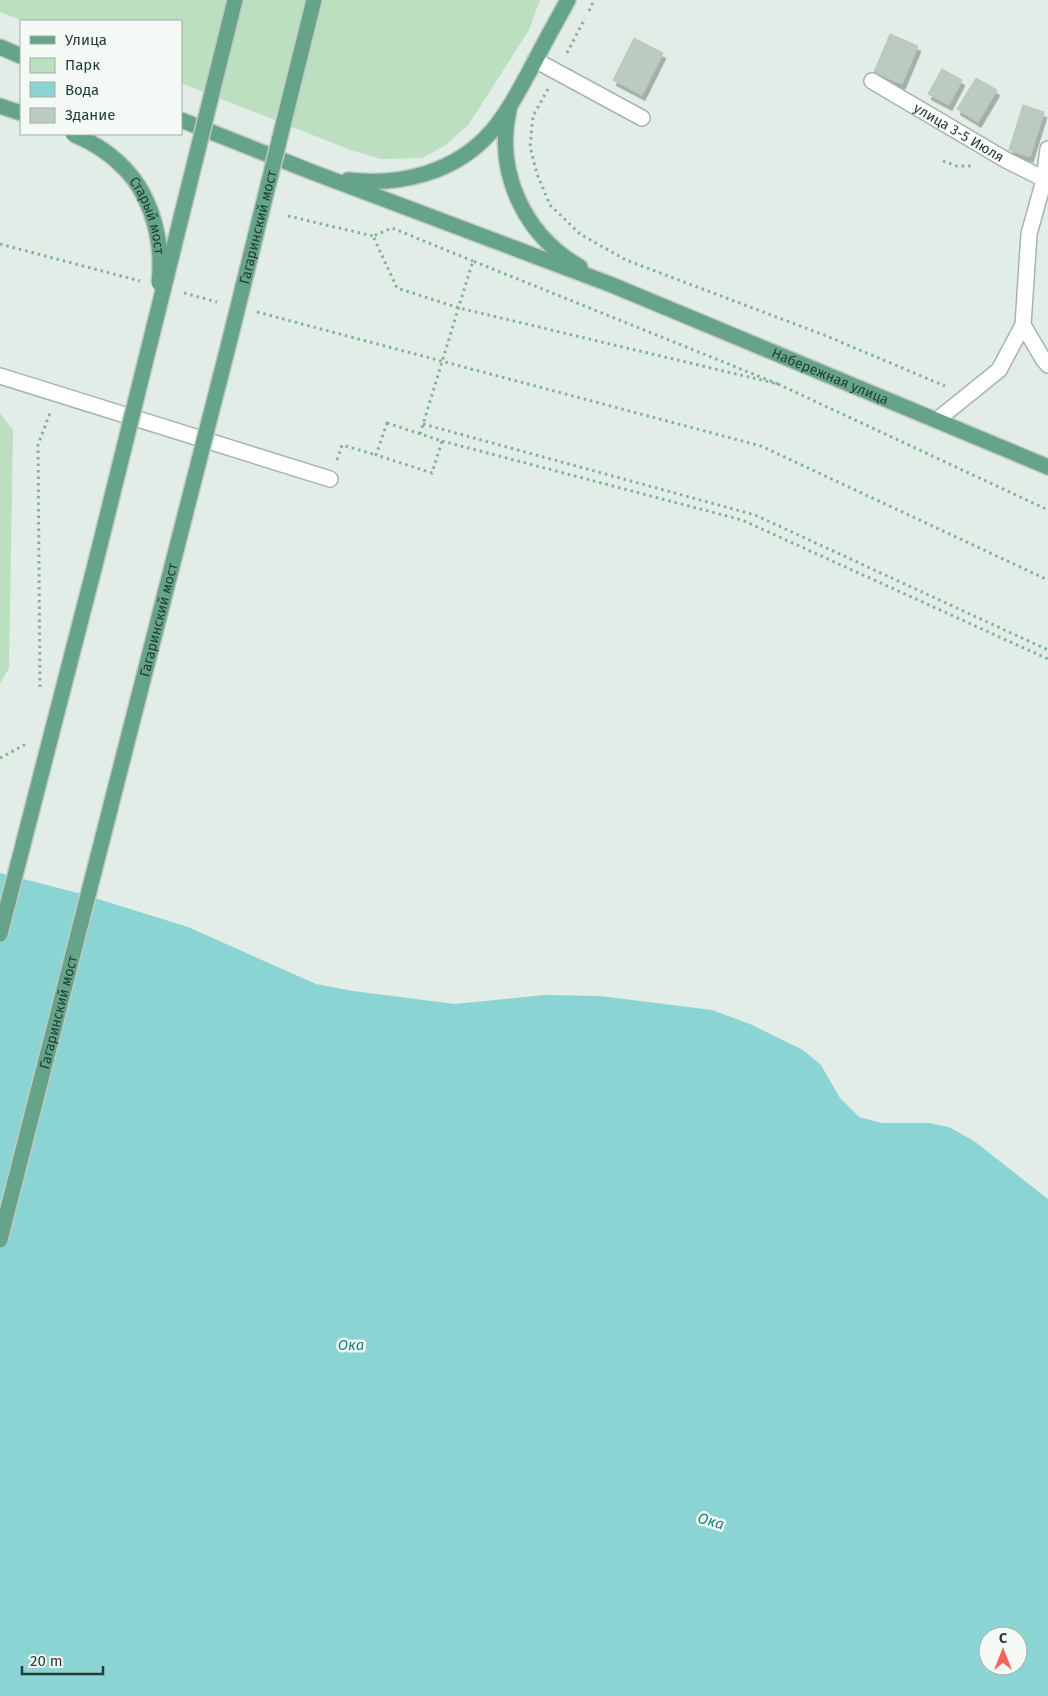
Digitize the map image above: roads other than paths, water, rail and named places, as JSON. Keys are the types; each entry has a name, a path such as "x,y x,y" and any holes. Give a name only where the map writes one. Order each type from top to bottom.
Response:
{"main road":[{"path":"0,934 154,329 235,0"},
{"name":"Гагаринский мост","path":"0,1240 226,356 314,0"},
{"path":"539,53 556,0"},
{"path":"312,172 339,179 363,182 411,178 454,162 475,148 491,132 510,106 568,0"},
{"path":"0,47 20,56"},
{"path":"0,106 20,113"},
{"path":"510,106 505,126 505,145 510,179 516,198 529,220 547,241 573,263 612,285"},
{"path":"182,120 312,172 612,285"},
{"name":"Старый мост","path":"75,135 106,152 125,168 147,201 155,227 159,250 160,277 154,329"},
{"name":"Набережная улица","path":"612,285 1048,467"}],"street":[{"path":"539,53 558,70 642,118"},
{"name":"улица 3-5 Июля","path":"872,81 1046,181"},
{"path":"937,420 999,370 1023,325 1029,234 1046,181 1048,149"},
{"path":"1023,325 1048,365"},
{"path":"0,376 330,480"}],"water":[{"name":"Ока","path":"0,873 82,894 188,927 316,984 353,991 455,1004 544,995 600,996 712,1010 750,1024 803,1050 821,1065 840,1098 859,1117 882,1123 929,1123 949,1127 974,1141 1048,1199 1048,1696 0,1696"}]}
